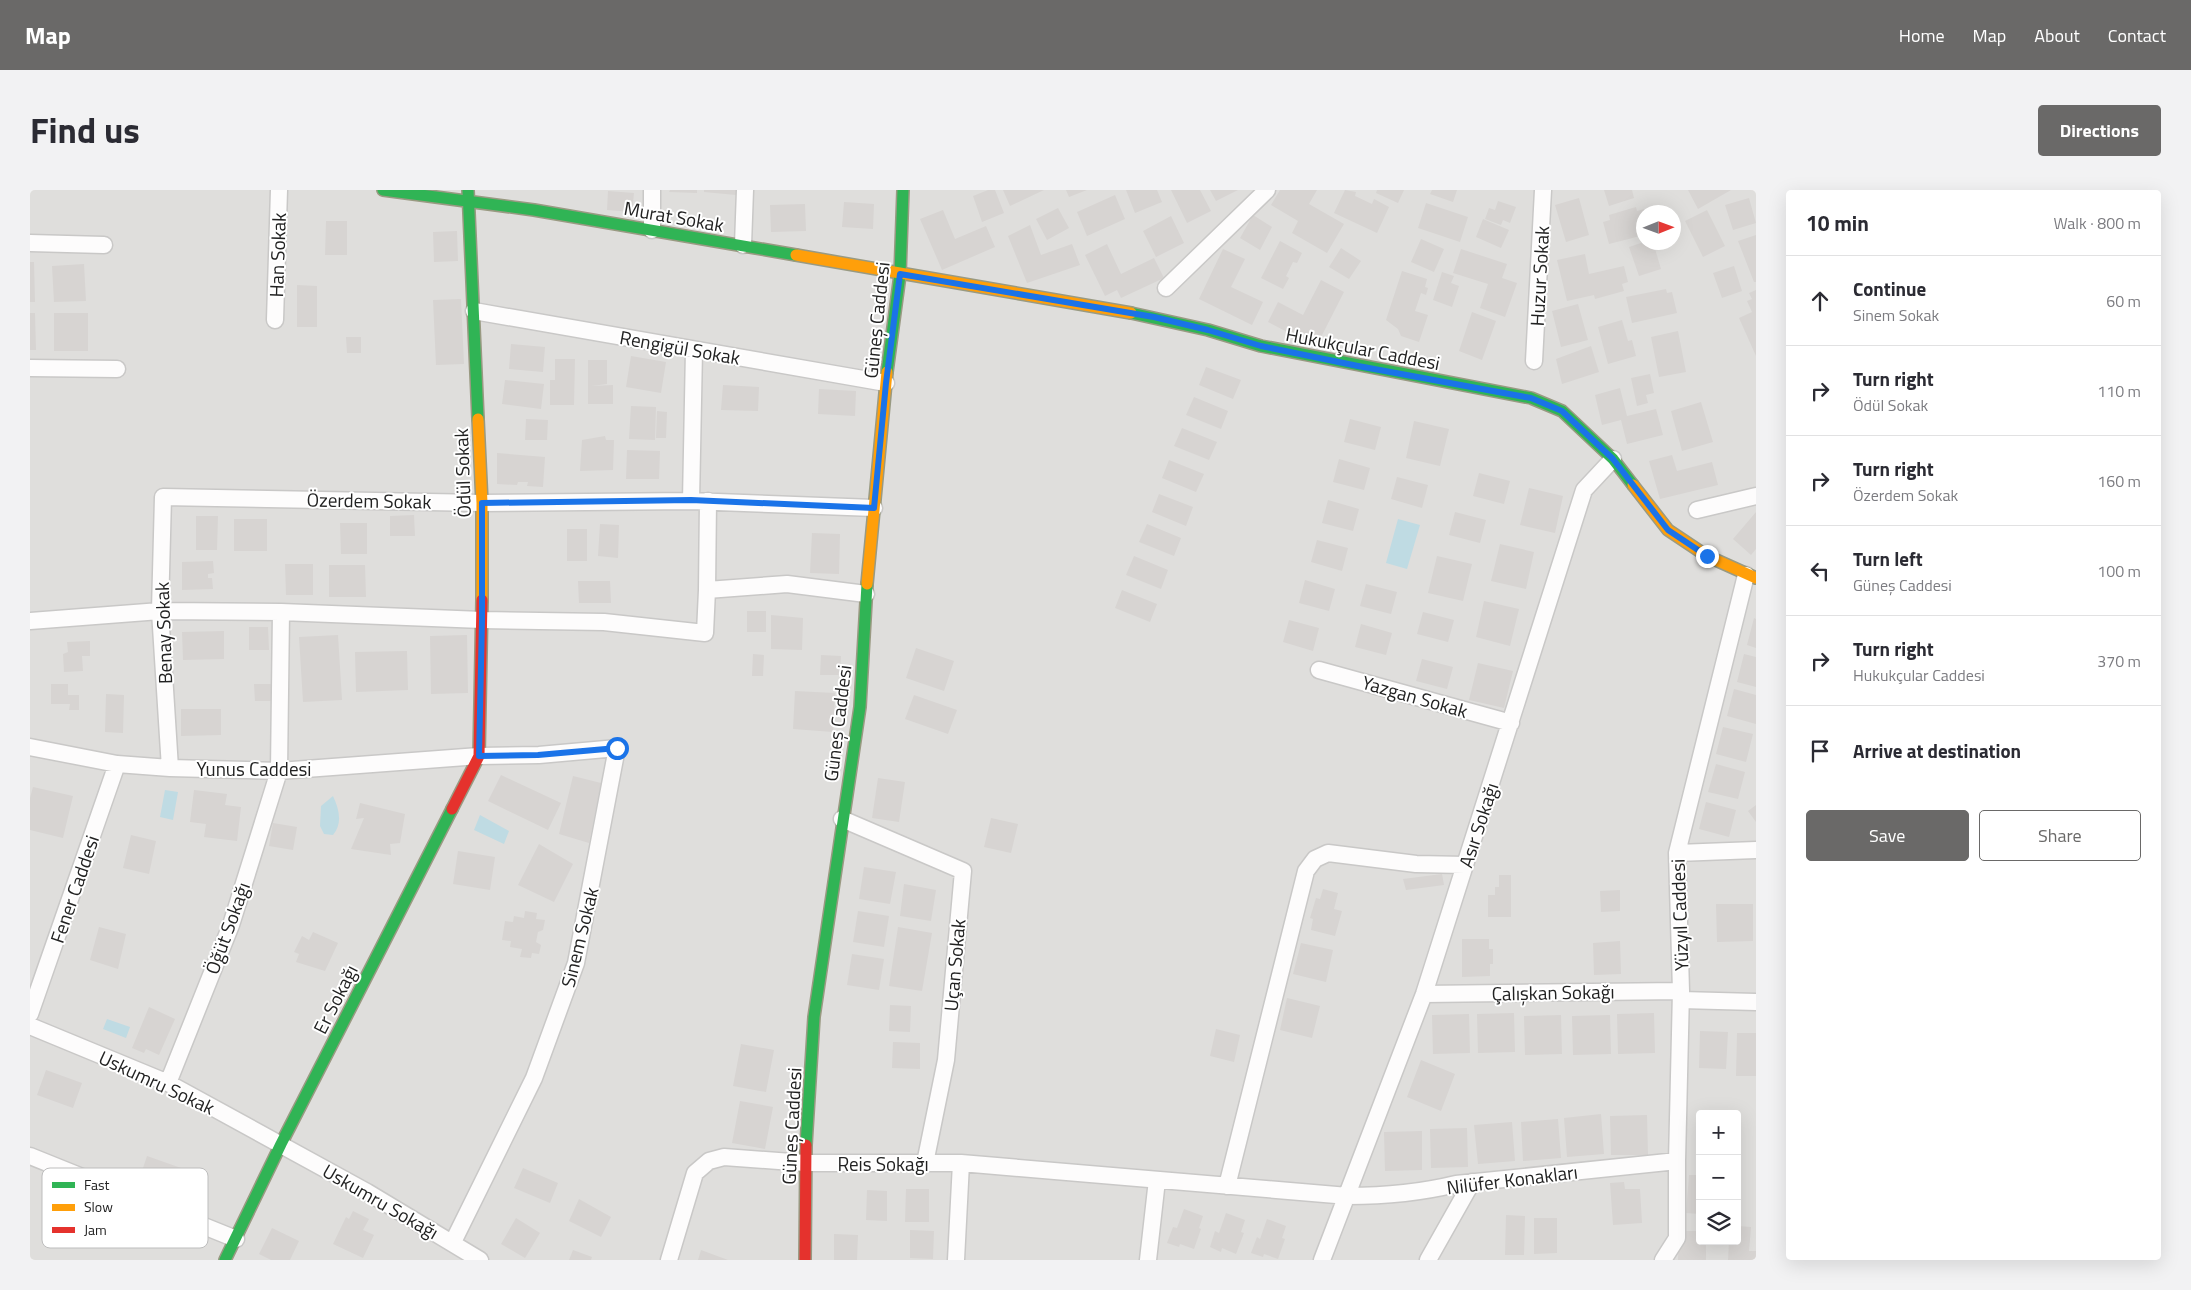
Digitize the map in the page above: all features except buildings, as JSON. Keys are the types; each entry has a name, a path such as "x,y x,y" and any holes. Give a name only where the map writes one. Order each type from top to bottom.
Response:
{"street":[{"name":"Han Sokak","path":"275,320 279,190"},
{"name":"Murat Sokak","path":"383,190 468,195 900,274"},
{"path":"652,190 652,230"},
{"path":"743,245 745,190"},
{"name":"Güneş Caddesi","path":"805,1260 805,1163 814,1017 860,707 866,594 886,383 900,274 903,190"},
{"path":"1166,288 1267,190"},
{"name":"Huzur Sokak","path":"1534,361 1543,190"},
{"name":"Ödül Sokak","path":"468,195 482,503 479,756"},
{"path":"30,243 104,245"},
{"name":"Hukukçular Caddesi","path":"900,274 1154,317 1208,330 1261,346 1531,398 1562,411 1613,459 1668,530 1707,556 1751,576"},
{"name":"Rengigül Sokak","path":"474,311 886,383"},
{"path":"691,500 694,350"},
{"path":"30,368 117,369"},
{"name":"Asır Sokağı","path":"1322,1260 1424,994 1584,490 1613,459"},
{"path":"1697,510 1756,496"},
{"name":"Özerdem Sokak","path":"163,497 482,503 691,500 874,508"},
{"name":"Benay Sokak","path":"163,497 160,611 170,768"},
{"path":"30,621 160,611 282,612 482,620 604,622 705,633 708,501"},
{"name":"Yüzyıl Caddesi","path":"1663,1260 1677,1238 1681,996 1677,853 1751,576"},
{"path":"707,590 787,584 866,594"},
{"name":"Öğüt Sokağı","path":"168,1083 231,925 279,771 282,612"},
{"name":"Yazgan Sokak","path":"1319,670 1511,723"},
{"name":"Yunus Caddesi","path":"30,747 117,764 170,768 279,771 479,756"},
{"name":"Sinem Sokak","path":"453,1242 534,1078 576,963 617,748 538,755 479,756"},
{"name":"Er Sokağı","path":"228,1259 281,1144 479,756"},
{"name":"Fener Caddesi","path":"30,1014 117,764"},
{"name":"Uçan Sokak","path":"842,819 962,871 946,1060 925,1163"},
{"path":"1677,853 1756,850"},
{"path":"1227,1186 1306,871 1312,862 1321,855 1335,853 1416,864 1465,865"},
{"name":"Çalışkan Sokağı","path":"1424,994 1681,996 1756,1002"},
{"name":"Uskumru Sokak","path":"30,1026 168,1083 281,1144"},
{"name":"Uskumru Sokağı","path":"281,1144 453,1242 480,1260"},
{"path":"30,1156 60,1168"},
{"name":"Reis Sokağı","path":"669,1260 695,1173 702,1166 716,1158 731,1156 805,1163 961,1163 1157,1180"},
{"name":"Nilüfer Konakları","path":"1157,1180 1348,1196 1385,1196 1421,1192 1472,1182 1677,1161"},
{"path":"956,1260 961,1163"},
{"path":"1148,1260 1157,1180"},
{"path":"1428,1260 1472,1182"},
{"path":"208,1228 236,1239"}],"shaded area":[{"path":"30,190 1756,190 1756,1260 30,1260"}],"water":[{"path":"1398,519 1420,525 1407,569 1386,563"},
{"path":"165,790 178,792 173,820 160,817"},
{"path":"333,796 338,811 338,826 333,835 324,834 320,826 321,806"},
{"path":"480,815 509,831 504,844 474,830"},
{"path":"107,1019 130,1027 126,1038 103,1029"}],"traffic: fast":[{"path":"383,190 534,210 796,255"},
{"path":"468,190 478,419"},
{"path":"887,372 900,275 903,190"},
{"path":"1131,313 1208,330 1261,346 1531,398 1562,411 1613,459 1633,485"},
{"path":"806,1145 814,1017 860,707 867,584"},
{"path":"225,1260 281,1144 452,809"}],"traffic: slow":[{"path":"796,255 1131,313"},
{"path":"867,584 887,372"},
{"path":"478,419 482,503 482,600"},
{"path":"1633,485 1668,530 1707,556 1756,578"}],"traffic: jam":[{"path":"452,809 479,756 482,600"},
{"path":"805,1260 806,1145"}],"route":[{"path":"617,748 538,755 479,756 482,503 691,500 874,508 886,383 900,274 1154,317 1208,330 1261,346 1531,398 1562,411 1613,459 1668,530 1707,556"}]}
